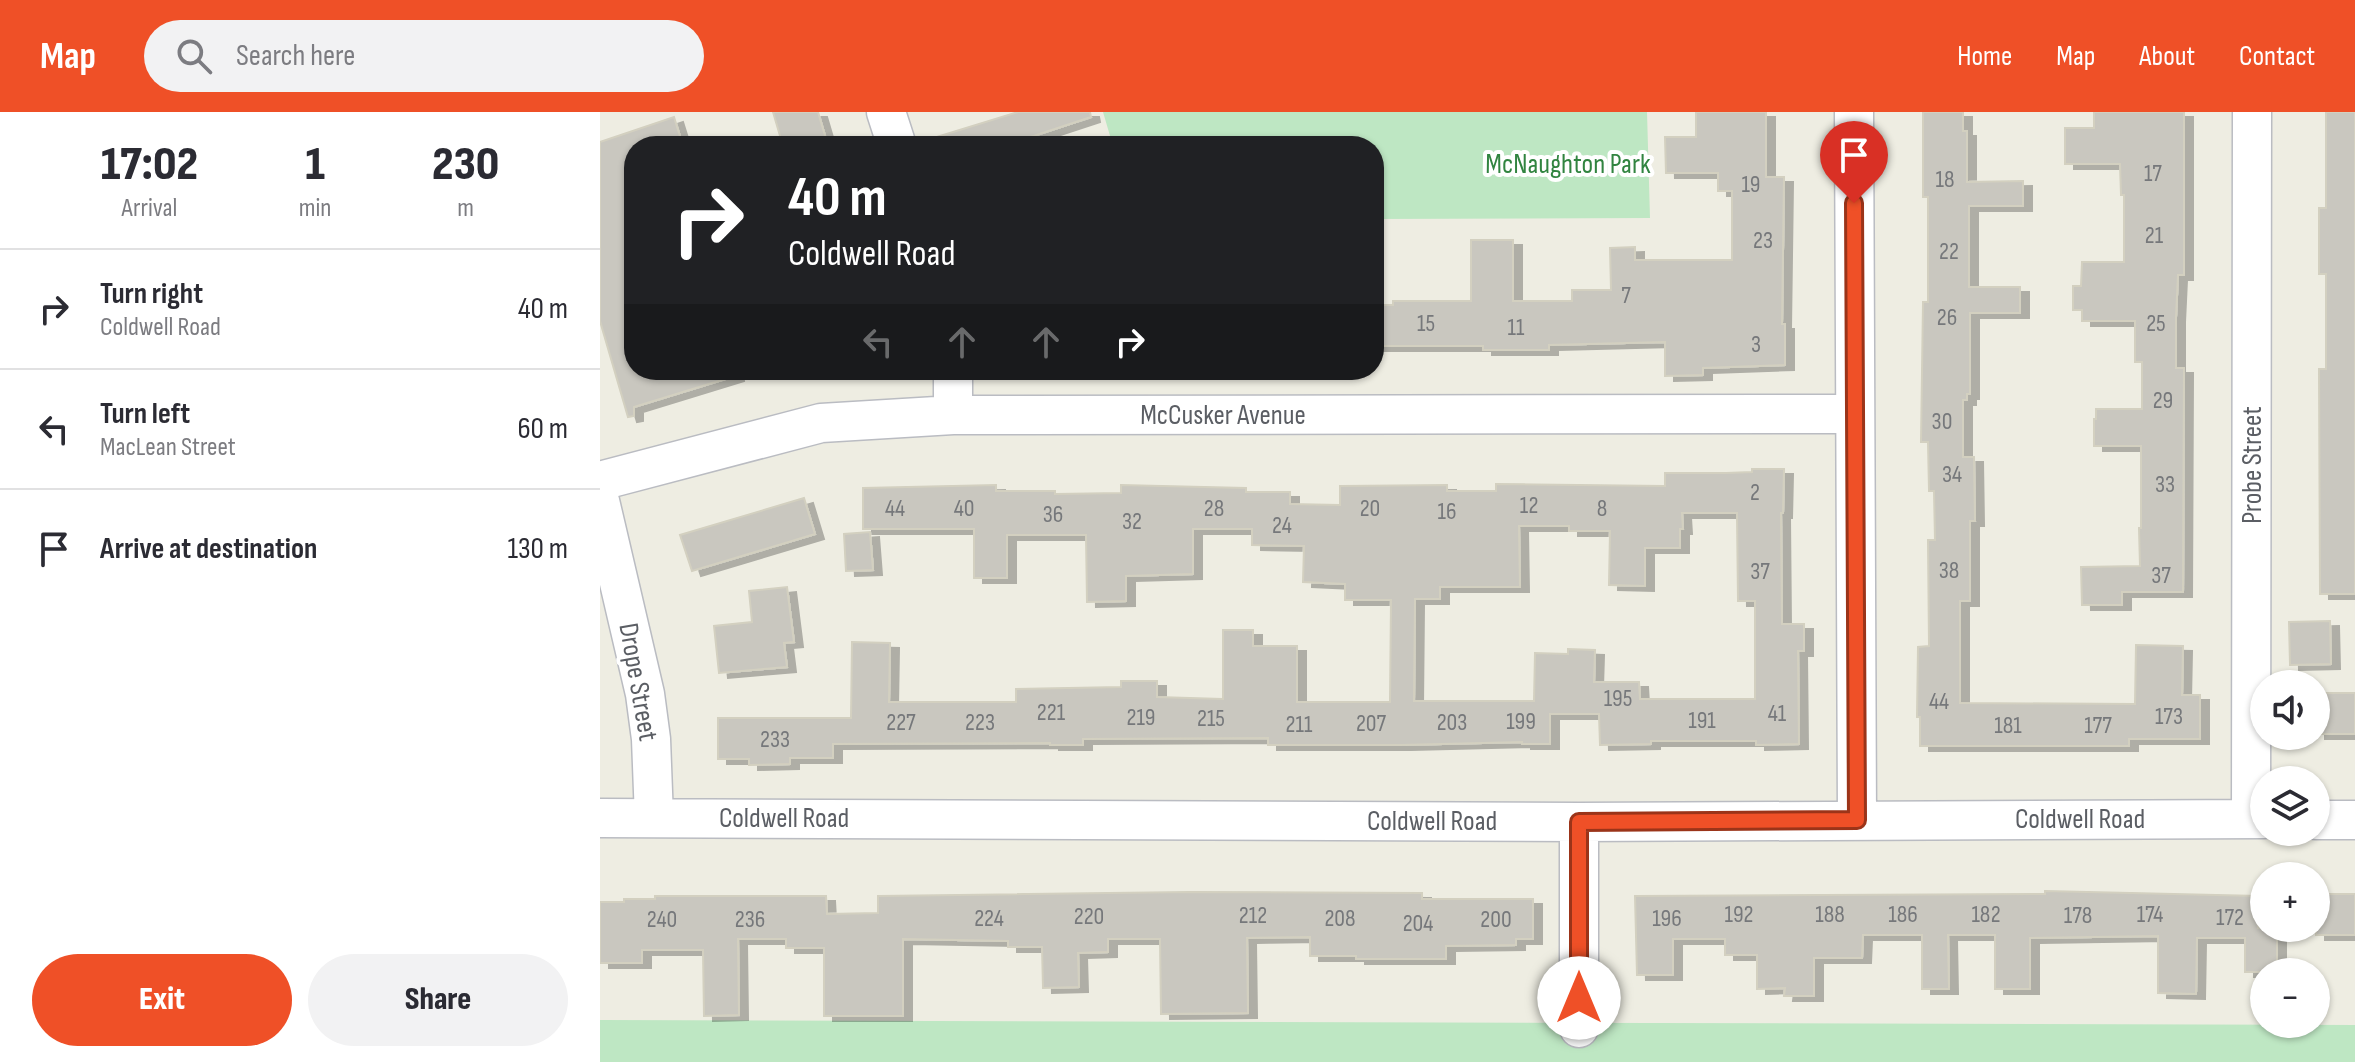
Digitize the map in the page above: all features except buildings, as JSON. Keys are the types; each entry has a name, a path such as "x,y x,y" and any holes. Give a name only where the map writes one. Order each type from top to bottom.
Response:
{"street":[{"path":"886,112 894,136"},
{"path":"1854,112 1857,820"},
{"name":"Probe Street","path":"2252,112 2258,766"},
{"path":"953,380 953,415"},
{"name":"McCusker Avenue","path":"600,481 821,423 953,415 1854,414"},
{"name":"Drope Street","path":"600,501 645,694 651,739 654,818"},
{"name":"Coldwell Road","path":"600,818 1579,822 2250,819"},
{"path":"2330,820 2355,820"},
{"path":"1579,822 1579,1028"}],"green space":[{"name":"McNaughton Park","path":"1103,112 1647,112 1650,218 1384,219 1384,136 1110,136"},
{"path":"600,1020 2250,1025 2250,1038 2330,1038 2330,1025 2355,1025 2355,1062 600,1062"}],"route":[{"path":"1579,998 1579,822 1857,820 1854,203"}]}
